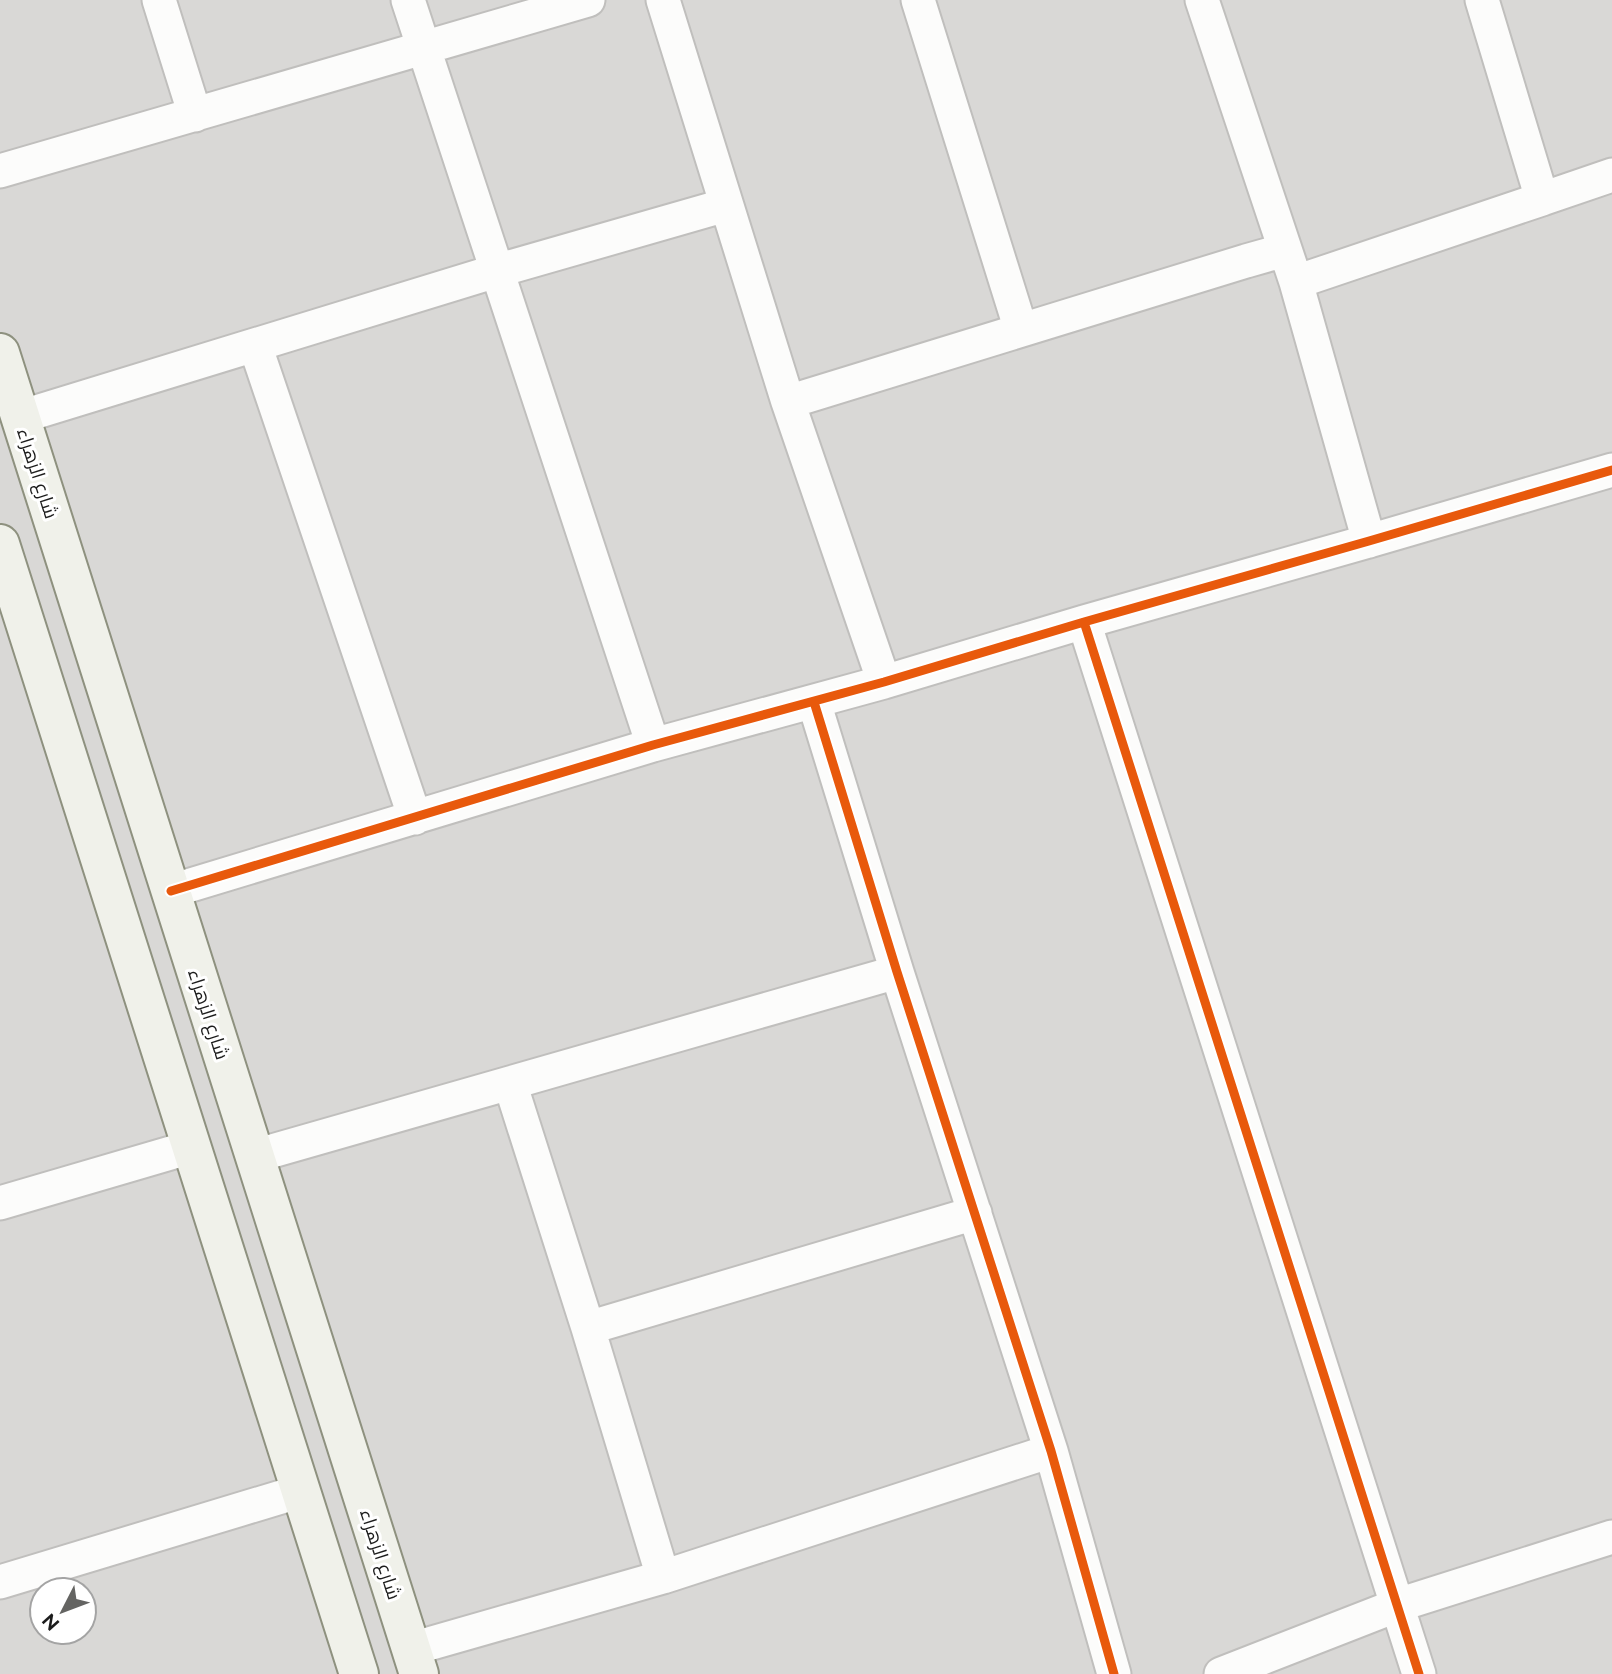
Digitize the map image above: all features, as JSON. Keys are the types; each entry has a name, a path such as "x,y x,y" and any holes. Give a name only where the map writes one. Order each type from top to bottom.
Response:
{"main road":[{"name":"شارع الزهراء","path":"0,354 415,1662"},
{"path":"0,544 6,583 191,1147 359,1674"},
{"path":"258,1356 268,1359 288,1358 306,1347 312,1338"},
{"path":"281,1430 297,1416 307,1413 327,1414 337,1418"}],"street":[{"path":"159,0 195,115"},
{"path":"408,0 653,746"},
{"path":"0,172 589,0"},
{"path":"663,0 788,402 884,682"},
{"path":"918,0 1021,330"},
{"path":"1202,0 1296,282 1369,541"},
{"path":"1482,0 1542,199"},
{"path":"1296,282 1612,176"},
{"path":"20,417 496,271 726,205"},
{"path":"788,402 1285,250"},
{"path":"255,345 415,818"},
{"path":"171,891 653,746 884,682 1612,470"},
{"path":"1084,622 1419,1674"},
{"path":"814,702 897,972 1051,1451 1114,1674"},
{"path":"255,1156 897,972"},
{"path":"510,1083 663,1577"},
{"path":"0,1203 191,1147"},
{"path":"588,1328 975,1213"},
{"path":"415,1662 663,1577 1051,1451"},
{"path":"0,1582 301,1491"},
{"path":"1222,1674 1398,1605 1612,1537"}],"shaded area":[{"path":"0,0 1612,0 1612,1674 0,1674"}],"cycle path":[{"path":"171,891 653,745 884,682 1612,470"},
{"path":"1084,622 1419,1674"},
{"path":"814,702 897,972 1051,1451 1114,1674"}]}
